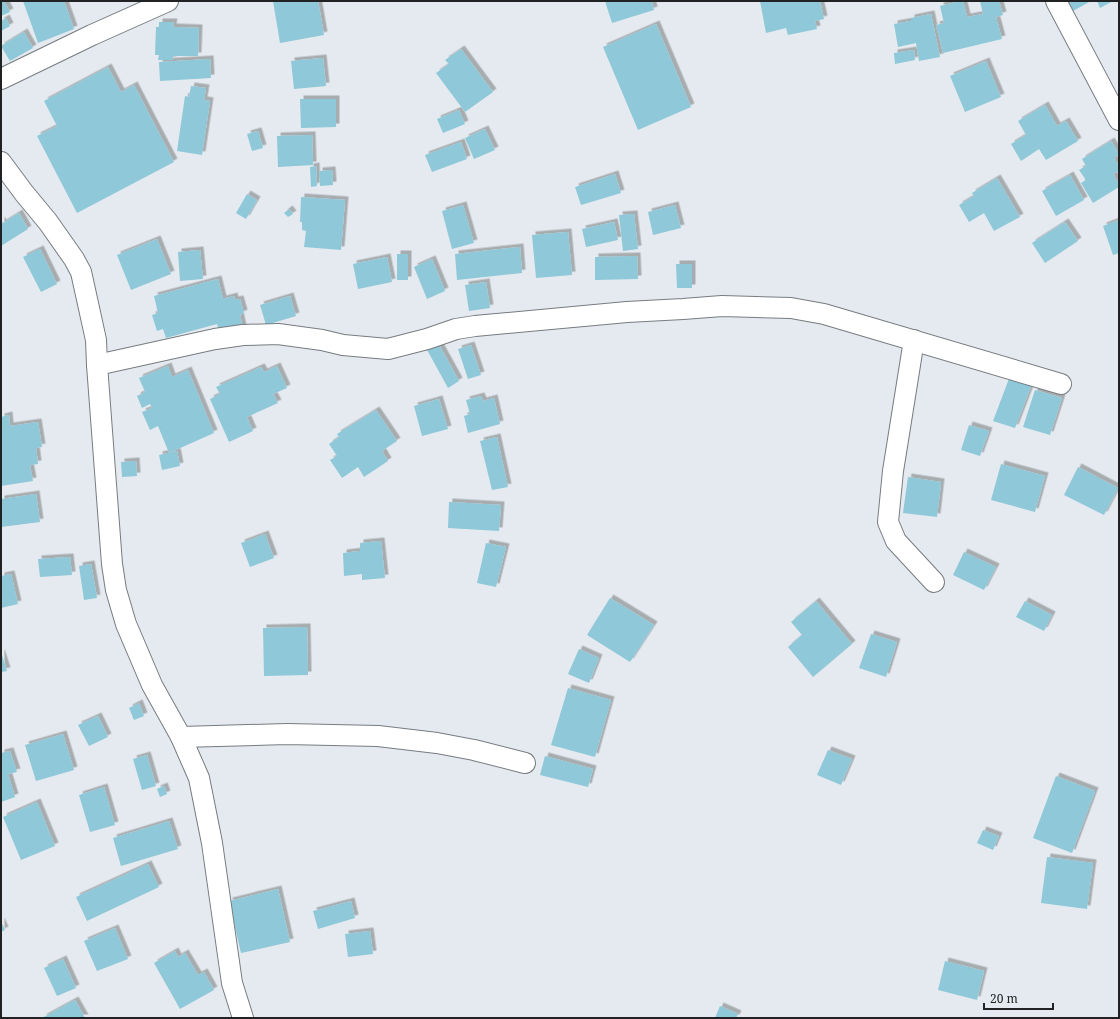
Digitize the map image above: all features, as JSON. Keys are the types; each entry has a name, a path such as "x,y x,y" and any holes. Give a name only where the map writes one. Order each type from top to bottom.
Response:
{"street":[{"path":"1,79 92,35 168,1"},
{"path":"1056,1 1119,120"},
{"path":"1,162 48,222 74,258 81,272 96,340 112,564 116,590 126,624 152,684 180,737 198,778 212,843 232,983 243,1018"},
{"path":"97,365 215,339 243,335 278,334 322,340 343,345 388,349 427,339 456,329 627,312 722,306 791,308 824,314 1061,384"},
{"path":"914,340 892,471 888,522 896,541 934,582"},
{"path":"180,737 287,734 378,736 437,743 474,750 525,763"}],"building":[{"path":"1,1 4,1 10,12 1,16"},
{"path":"23,1 64,1 74,29 38,43"},
{"path":"273,1 318,1 324,35 280,43"},
{"path":"605,1 652,1 654,10 612,23"},
{"path":"760,1 820,1 824,19 815,21 817,29 788,35 786,28 766,33"},
{"path":"963,1 967,17 983,14 980,1 999,1 1003,15 996,17 1002,39 943,53 936,25 944,23 940,6"},
{"path":"1068,1 1091,1 1073,11"},
{"path":"1097,1 1113,1 1100,8"},
{"path":"931,14 940,57 919,61 916,43 898,47 894,24 911,21 911,18"},
{"path":"6,18 10,26 1,31 1,21"},
{"path":"159,22 174,22 173,27 199,28 198,56 173,56 173,60 158,60 159,55 155,55 156,27 159,27"},
{"path":"656,24 691,107 638,130 603,47"},
{"path":"24,32 33,48 10,61 1,46"},
{"path":"461,49 493,92 465,112 436,73 449,64 445,60"},
{"path":"914,50 915,60 895,64 894,53"},
{"path":"323,58 326,86 294,89 291,61"},
{"path":"210,59 211,78 160,81 159,62"},
{"path":"986,61 1001,97 965,112 950,76"},
{"path":"108,67 121,92 134,85 174,162 77,213 37,136 57,126 44,101"},
{"path":"191,86 206,88 204,100 210,101 202,155 177,151 185,96 189,97"},
{"path":"300,99 336,99 336,127 301,128"},
{"path":"1045,105 1057,126 1066,121 1078,141 1046,160 1039,149 1021,161 1011,144 1026,135 1018,121"},
{"path":"459,110 465,124 443,133 437,119"},
{"path":"485,129 495,150 474,159 465,138"},
{"path":"258,131 263,148 252,151 247,134"},
{"path":"312,135 313,165 278,167 277,136"},
{"path":"1111,141 1119,154 1114,158 1119,166 1119,171 1113,174 1119,184 1119,187 1093,203 1081,183 1086,180 1079,170 1086,166 1082,159"},
{"path":"461,142 467,159 432,172 425,155"},
{"path":"316,166 317,186 311,187 310,167"},
{"path":"332,170 333,185 320,186 319,171"},
{"path":"615,174 621,193 581,205 575,187"},
{"path":"1070,175 1084,200 1056,216 1042,191"},
{"path":"997,178 1020,217 994,231 984,213 969,222 959,205 974,196 972,193"},
{"path":"247,194 257,200 246,219 236,213"},
{"path":"301,197 345,200 341,250 304,247 306,231 302,230 302,222 300,222"},
{"path":"463,205 474,243 452,249 442,211"},
{"path":"675,205 681,228 653,235 648,212"},
{"path":"289,209 293,214 288,217 284,213"},
{"path":"19,213 28,229 1,246 1,220 3,223"},
{"path":"634,214 638,249 623,251 619,215"},
{"path":"1119,220 1119,253 1113,255 1103,226"},
{"path":"614,222 618,240 586,247 582,229"},
{"path":"1065,222 1078,241 1045,263 1032,243"},
{"path":"568,232 572,275 536,278 532,235"},
{"path":"157,239 171,274 131,290 117,255"},
{"path":"520,247 522,273 457,280 455,254"},
{"path":"40,249 57,284 41,292 23,257"},
{"path":"200,250 203,279 180,281 178,252"},
{"path":"397,254 408,254 408,280 397,280"},
{"path":"637,256 638,279 595,280 595,257"},
{"path":"387,257 392,282 358,289 353,264"},
{"path":"432,259 445,291 427,299 414,267"},
{"path":"676,264 692,264 692,288 677,288"},
{"path":"218,279 223,299 234,296 235,300 240,299 244,313 240,315 243,328 220,334 217,324 166,338 163,329 157,331 152,315 158,313 154,296"},
{"path":"486,282 490,308 469,311 465,285"},
{"path":"290,296 296,316 266,325 260,305"},
{"path":"437,341 459,381 448,388 426,348"},
{"path":"471,345 481,375 468,379 458,349"},
{"path":"168,366 172,377 188,370 214,433 169,453 158,426 150,430 142,412 152,408 150,404 142,408 137,396 145,392 139,378"},
{"path":"277,366 287,388 273,394 278,403 247,417 253,431 229,442 210,399 220,394 216,387 261,367 264,372"},
{"path":"1010,376 1032,384 1015,428 993,421"},
{"path":"1035,390 1062,398 1050,435 1023,427"},
{"path":"481,396 483,401 494,398 500,424 468,433 464,416 470,414 466,400"},
{"path":"439,399 448,429 422,436 414,406"},
{"path":"376,410 397,441 382,451 388,461 364,477 358,467 342,478 330,460 337,456 329,444 339,437 337,434"},
{"path":"9,415 10,426 38,422 42,447 36,448 38,464 30,465 33,481 1,486 1,417"},
{"path":"969,425 989,431 980,456 961,450"},
{"path":"497,437 508,487 492,490 480,441"},
{"path":"177,451 180,466 162,470 159,455"},
{"path":"136,461 137,476 122,477 121,462"},
{"path":"1001,464 1045,476 1035,512 991,500"},
{"path":"1078,467 1118,488 1104,515 1064,495"},
{"path":"908,477 941,482 937,517 903,513"},
{"path":"36,494 40,522 1,527 1,499"},
{"path":"449,502 501,505 499,531 448,528"},
{"path":"265,534 274,558 250,567 241,543"},
{"path":"381,541 385,578 362,580 362,574 344,576 343,553 360,551 360,543"},
{"path":"486,543 506,547 496,587 477,583"},
{"path":"964,552 996,567 984,590 953,575"},
{"path":"70,557 72,575 40,577 38,559"},
{"path":"91,564 97,598 84,600 79,566"},
{"path":"11,574 18,604 1,608 1,576"},
{"path":"610,598 654,625 630,662 587,635"},
{"path":"816,601 852,644 813,677 788,647 802,635 791,622"},
{"path":"1025,601 1052,615 1044,631 1016,617"},
{"path":"307,627 308,675 264,676 263,628"},
{"path":"871,634 897,642 886,677 859,668"},
{"path":"579,649 599,658 589,683 568,674"},
{"path":"1,652 7,671 1,672"},
{"path":"568,688 611,700 595,757 551,745"},
{"path":"139,703 144,716 134,720 129,708"},
{"path":"98,716 108,737 89,746 78,725"},
{"path":"63,734 74,770 36,781 25,745"},
{"path":"828,750 852,759 841,785 817,775"},
{"path":"10,751 17,772 8,774 15,797 1,802 1,753"},
{"path":"147,755 156,786 142,790 133,759"},
{"path":"545,756 593,769 588,787 540,775"},
{"path":"1056,776 1095,791 1072,853 1033,838"},
{"path":"164,786 167,794 160,797 157,789"},
{"path":"104,787 115,825 90,832 79,795"},
{"path":"37,802 55,846 21,860 3,817"},
{"path":"169,821 178,849 121,866 113,838"},
{"path":"983,830 999,836 993,850 977,843"},
{"path":"1047,857 1093,863 1087,909 1041,903"},
{"path":"148,864 159,887 87,921 76,897"},
{"path":"278,889 290,942 241,953 229,901"},
{"path":"351,901 355,918 318,929 313,911"},
{"path":"1,921 5,930 1,932"},
{"path":"115,928 128,959 97,971 84,941"},
{"path":"370,931 373,954 348,957 345,934"},
{"path":"175,951 178,957 185,953 198,975 204,972 214,990 180,1009 154,963"},
{"path":"63,959 76,988 57,996 44,968"},
{"path":"945,961 984,971 977,1000 938,990"},
{"path":"75,1000 85,1018 42,1018"},
{"path":"720,1006 738,1014 736,1018 715,1018"}]}
